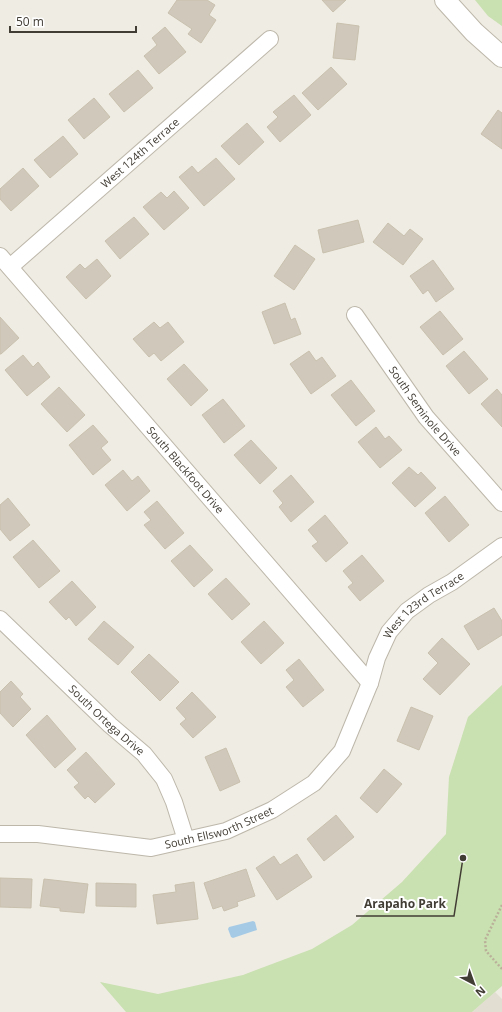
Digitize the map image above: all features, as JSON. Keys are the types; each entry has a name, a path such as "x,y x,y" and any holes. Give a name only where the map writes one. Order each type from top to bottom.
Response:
{"street":[{"path":"445,0 474,32 502,57"},
{"name":"West 124th Terrace","path":"5,262 270,39"},
{"name":"South Blackfoot Drive","path":"5,262 370,683"},
{"name":"South Seminole Drive","path":"355,315 426,417 502,503"},
{"name":"West 123rd Terrace","path":"370,683 377,658 389,632 407,611 429,595 452,582 502,546"},
{"name":"South Ortega Drive","path":"0,619 110,725 144,754 164,779 174,802 186,840"},
{"name":"South Ellsworth Street","path":"0,834 38,834 151,848 226,831 272,810 314,784 342,751 370,683"}],"path":[{"path":"502,905 485,940 486,951 502,969"}],"shaded area":[{"path":"495,992 502,999 502,1012 472,1012"}],"green space":[{"path":"475,0 502,0 502,26 488,16"},
{"path":"502,685 502,986 472,1012 126,1012 100,982 158,994 243,975 312,949 352,925 402,882 446,834 449,777 468,717"}],"water":[{"path":"253,921 255,922 257,930 233,938 231,937 228,929 229,927"}],"building":[{"path":"177,0 207,0 215,5 209,15 216,20 201,43 188,34 192,29 168,13"},
{"path":"322,0 346,0 333,12"},
{"path":"337,23 359,26 355,60 333,58"},
{"path":"165,27 186,52 159,74 144,56 157,45 152,38"},
{"path":"331,67 347,84 318,110 302,93"},
{"path":"138,70 153,88 124,112 109,94"},
{"path":"294,95 311,115 280,142 267,127 278,117 273,112"},
{"path":"94,98 110,117 84,139 68,120"},
{"path":"498,110 502,113 502,149 481,134"},
{"path":"247,123 264,142 239,165 221,146"},
{"path":"63,136 78,154 50,178 34,160"},
{"path":"216,158 235,179 204,206 179,177 192,166 198,173"},
{"path":"23,168 39,186 11,211 0,199 0,189"},
{"path":"174,191 189,208 164,230 143,207 161,192 167,198"},
{"path":"134,217 149,234 120,259 105,241"},
{"path":"358,220 364,242 323,253 318,230"},
{"path":"388,223 404,236 410,229 423,239 403,265 373,242"},
{"path":"295,245 315,259 294,290 274,276"},
{"path":"97,259 111,276 86,299 66,277 80,264 85,269"},
{"path":"433,260 454,289 436,302 428,290 423,294 410,276"},
{"path":"285,303 291,320 295,318 301,334 274,344 262,312"},
{"path":"440,311 463,339 443,355 420,327"},
{"path":"0,317 19,338 1,354 0,354"},
{"path":"154,322 160,328 168,322 184,342 161,361 154,353 149,357 133,339"},
{"path":"309,351 316,361 322,357 336,376 311,394 290,364"},
{"path":"464,351 488,379 469,394 446,366"},
{"path":"23,355 33,367 38,362 50,377 27,396 5,370"},
{"path":"184,364 208,390 191,406 167,379"},
{"path":"351,380 375,411 356,426 331,395"},
{"path":"59,387 85,415 67,432 41,404"},
{"path":"497,389 502,395 502,427 481,404"},
{"path":"223,399 245,426 224,443 202,415"},
{"path":"93,425 108,442 101,448 111,460 93,475 69,445"},
{"path":"376,427 385,439 389,436 402,450 380,468 358,442"},
{"path":"251,440 277,468 260,484 234,455"},
{"path":"409,467 418,475 421,472 436,488 415,507 392,483"},
{"path":"123,470 132,481 138,476 150,491 127,511 105,485"},
{"path":"291,475 314,502 291,522 279,507 283,503 273,491"},
{"path":"445,496 469,525 449,542 425,513"},
{"path":"8,498 30,525 10,541 0,529 0,505"},
{"path":"157,501 184,533 165,549 144,525 151,520 144,512"},
{"path":"325,515 348,543 326,562 312,546 318,542 308,530"},
{"path":"33,540 60,571 39,588 13,557"},
{"path":"190,545 213,570 194,587 171,561"},
{"path":"362,555 384,581 360,601 348,587 353,583 343,571"},
{"path":"226,578 250,604 232,620 208,594"},
{"path":"72,581 96,607 76,626 69,617 66,620 49,602"},
{"path":"494,608 502,621 502,635 478,650 464,626"},
{"path":"104,621 134,647 118,665 88,639"},
{"path":"264,621 284,643 261,664 241,642"},
{"path":"442,638 470,664 440,695 423,679 438,663 428,653"},
{"path":"149,654 179,682 160,701 131,672"},
{"path":"299,659 324,690 303,707 286,687 294,680 286,670"},
{"path":"11,681 23,694 20,697 31,709 13,727 0,713 0,692"},
{"path":"192,692 216,717 193,738 180,724 186,719 176,708"},
{"path":"411,707 433,716 419,750 397,741"},
{"path":"47,715 76,749 55,768 26,735"},
{"path":"226,748 240,782 220,791 205,757"},
{"path":"86,752 115,784 95,803 88,796 85,799 74,787 79,783 67,770"},
{"path":"384,769 402,784 377,813 360,798"},
{"path":"336,815 354,837 324,861 307,839"},
{"path":"297,854 312,877 277,900 256,868 274,856 280,865"},
{"path":"246,869 255,896 237,902 238,906 224,911 222,906 213,909 204,883"},
{"path":"0,878 32,879 31,908 0,907"},
{"path":"44,879 88,884 84,913 60,911 60,908 40,906"},
{"path":"194,882 198,919 157,924 153,895 176,892 175,885"},
{"path":"96,883 136,884 136,907 96,906"}],"place":[{"name":"Arapaho Park","path":"463,858"}]}
